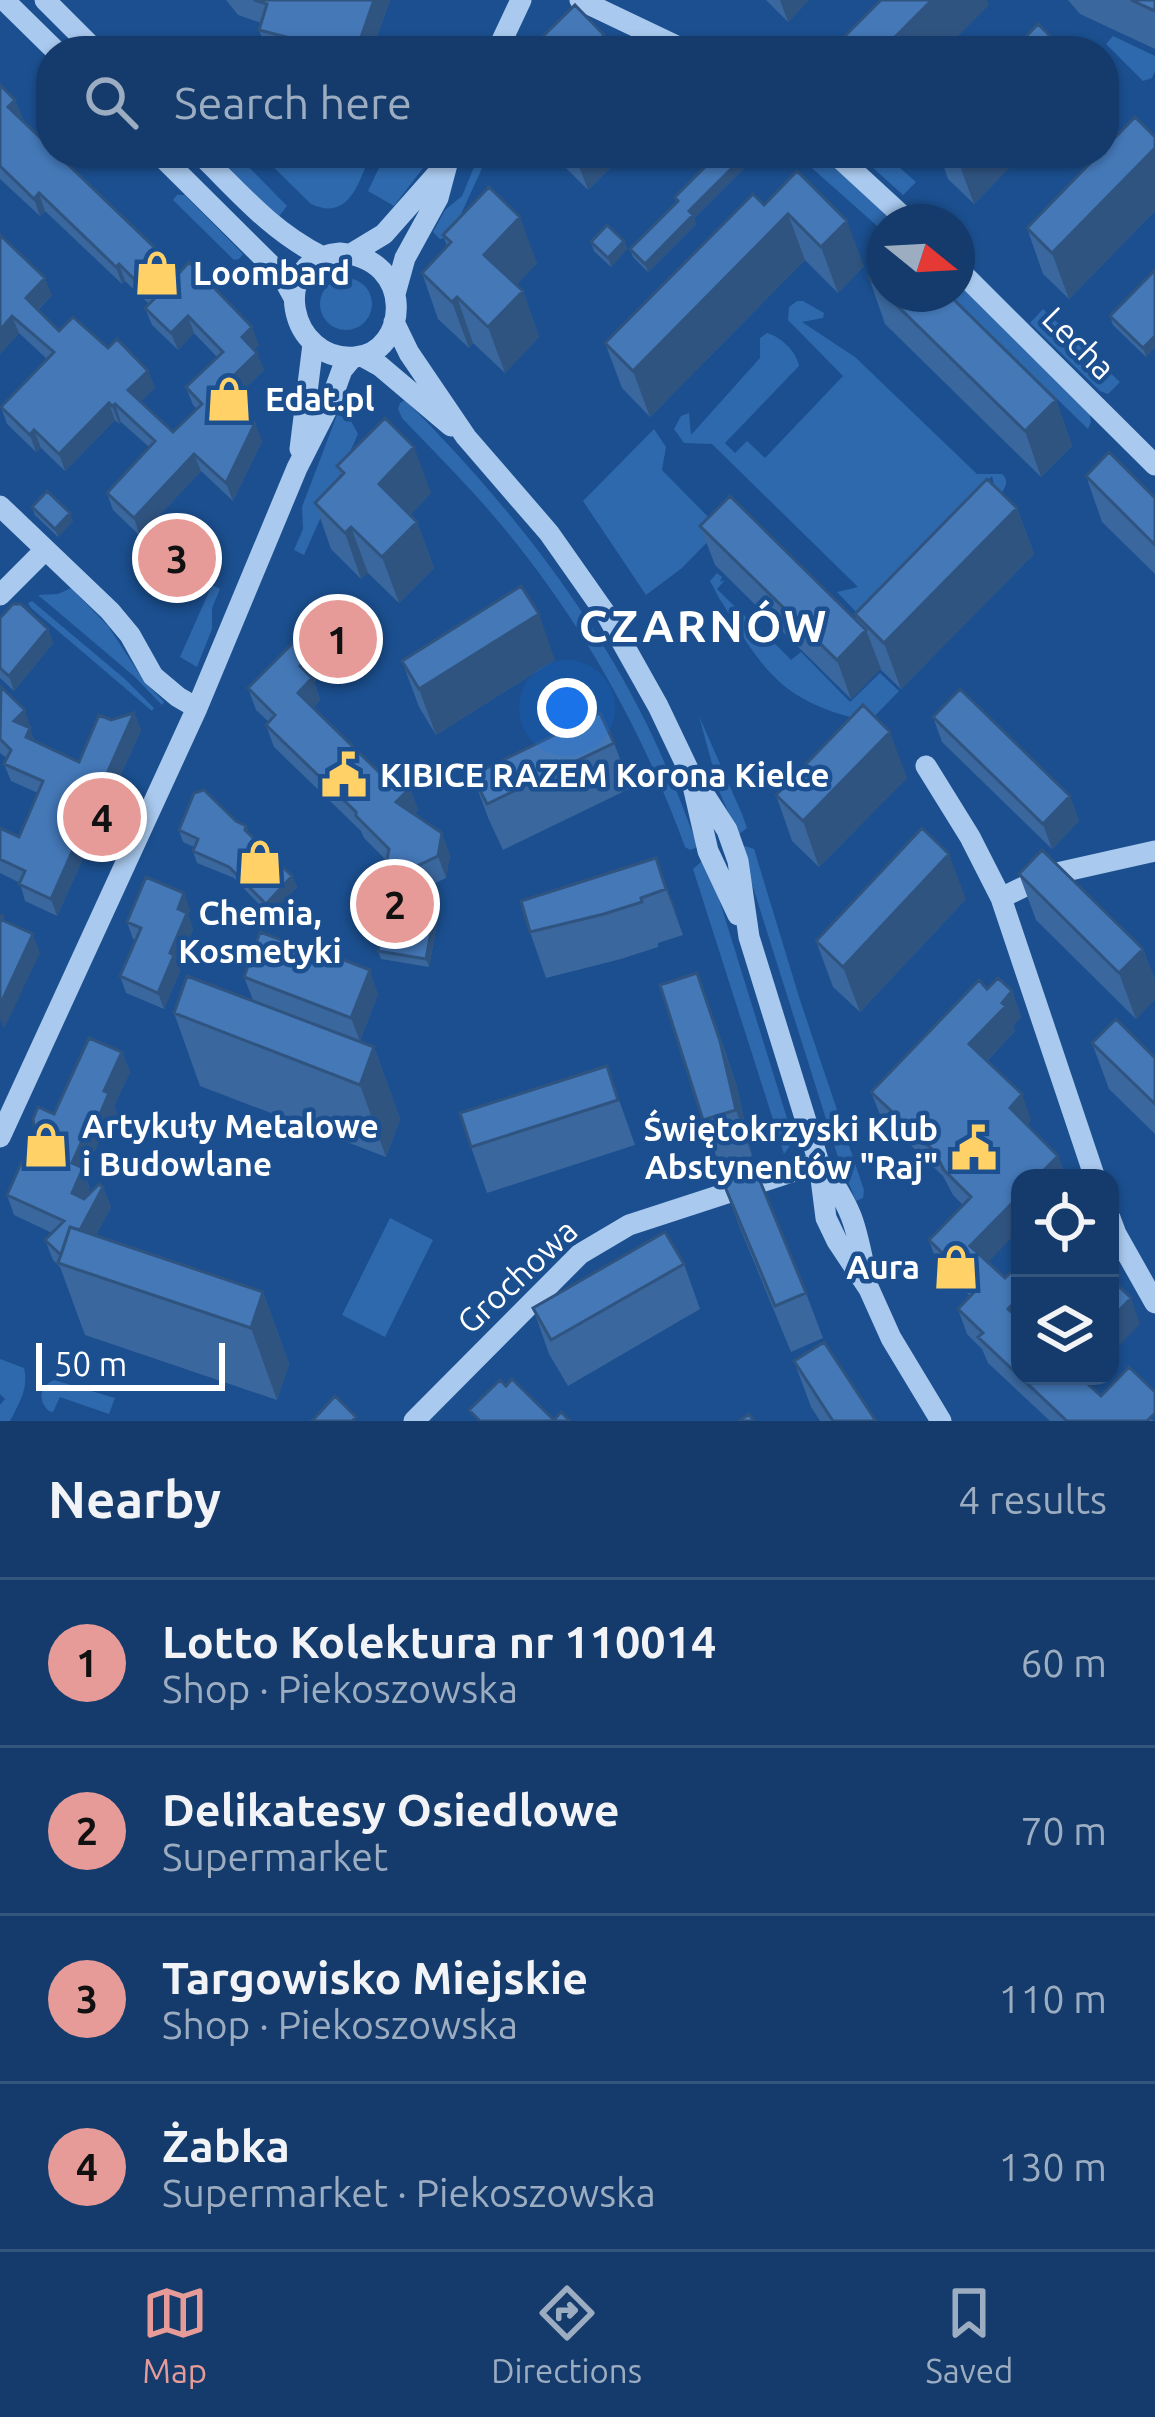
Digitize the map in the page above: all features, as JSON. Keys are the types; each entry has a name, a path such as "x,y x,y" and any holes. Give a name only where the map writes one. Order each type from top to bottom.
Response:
{"street":[{"path":"4,0 41,36"},
{"path":"45,0 81,36"},
{"path":"504,36 521,0"},
{"path":"580,0 659,36"},
{"path":"173,168 283,276 300,324 313,344 380,366 466,437"},
{"path":"0,1137 197,708 342,370 380,344 397,310 388,277 379,267 351,254 321,256 289,238 215,168"},
{"path":"351,254 384,234 440,168"},
{"path":"395,294 405,257 438,198 446,168"},
{"path":"850,168 889,204"},
{"path":"293,296 303,272 321,256"},
{"name":"Lecha","path":"975,286 1155,465"},
{"path":"394,322 409,353 466,437 549,533 608,617 650,692 689,771 711,859 749,937 820,1163 826,1218 941,1421"},
{"path":"297,468 313,344"},
{"path":"0,506 124,627 153,676 197,708"},
{"path":"0,595 45,550"},
{"path":"926,766 1001,898 1092,1169"},
{"path":"1001,898 1048,875 1155,851"},
{"name":"Grochowa","path":"414,1421 580,1254 629,1225 820,1163"},
{"path":"1119,1241 1155,1303"}],"shaded area":[{"path":"1119,39 1155,56 1152,78 1143,81 1119,57"},
{"path":"230,168 250,168 287,206 277,219"},
{"path":"274,168 365,168 344,203 335,208 311,204"},
{"path":"379,168 423,168 394,206 368,191"},
{"path":"474,168 482,168 451,236 440,239 433,232 445,210 462,196"},
{"path":"812,168 835,168 876,204 867,204 867,217"},
{"path":"873,168 900,168 916,182 903,195"},
{"path":"185,195 243,254 239,259 234,260 173,200"},
{"path":"346,278 364,286 372,304 364,322 346,330 328,322 320,304 328,286"},
{"path":"975,300 1089,412 1088,429 968,312 975,312"},
{"path":"797,301 824,313 823,318 802,322 855,357 977,474 1002,474 1006,479 1000,495 992,476 861,617 837,592 858,587 712,444 684,443 674,429 681,416 689,413 691,435 760,358 760,338 767,333 787,345 799,366 725,443 735,453 747,441 765,458 843,376 788,320 789,307"},
{"path":"1043,309 1120,382 1108,394 1030,323"},
{"path":"405,400 511,517 603,645 653,737 698,847 685,847 650,761 584,639 503,527 402,418 398,409"},
{"path":"337,415 350,419 358,434 304,555 294,550 303,529 302,507"},
{"path":"654,429 666,447 662,470 720,529 682,568 646,595 583,501"},
{"path":"717,573 720,582 725,580 717,589 726,598 791,660 801,652 850,702 880,673 899,691 869,722 797,695 766,668 738,629 710,581"},
{"path":"212,585 220,589 212,608 212,629 197,667 180,657"},
{"path":"71,588 108,626 162,705 38,595"},
{"path":"32,601 125,679 152,711 31,608 28,603"},
{"path":"699,716 747,828 738,835 720,793"},
{"path":"741,849 754,849 864,1190 863,1198 856,1201"},
{"path":"702,861 715,886 791,1131 791,1144 784,1154 693,869"},
{"path":"390,1218 433,1240 385,1337 342,1315"},
{"path":"0,1359 24,1368 22,1395 10,1421 0,1421 5,1399 0,1394"},
{"path":"54,1380 115,1398 109,1414 60,1397 53,1412 49,1411 42,1394"}],"building":[{"path":"254,0 374,0 361,36 282,36 259,30 267,4"},
{"path":"881,0 932,0 896,36 845,36"},
{"path":"1131,0 1155,0 1155,11"},
{"path":"575,5 604,35 603,36 543,36"},
{"path":"1038,24 1050,36 1026,36"},
{"path":"0,85 15,100 8,107 36,134 36,168 72,168 180,272 189,262 252,327 242,337 257,353 221,388 237,404 229,412 255,423 226,483 194,454 134,518 107,493 155,441 115,404 109,403 59,454 1,407 54,352 12,316 0,330 0,235 45,278 26,298 59,331 73,317 108,348 117,339 148,371 128,390 173,432 202,404 186,387 223,352 188,316 171,333 145,308 154,299 119,264 116,267 39,193 34,199 0,166"},
{"path":"1135,117 1155,137 1155,148 1052,253 1027,228 1085,168 1119,168 1119,134"},
{"path":"704,168 732,168 645,264 630,249 678,201 675,197"},
{"path":"797,171 847,221 821,247 788,214 633,371 605,343 753,194 764,205"},
{"path":"489,187 520,217 484,255 523,291 488,327 422,273 451,242 443,235"},
{"path":"607,225 624,241 608,258 591,242"},
{"path":"1155,270 1155,336 1143,348 1110,316"},
{"path":"903,312 966,312 1056,400 1025,431"},
{"path":"385,418 414,447 379,484 417,522 382,557 351,527 345,533 315,503 344,473 337,466"},
{"path":"1109,452 1155,498 1155,545 1086,476"},
{"path":"987,479 1017,508 884,643 855,614"},
{"path":"47,491 70,513 55,529 32,507"},
{"path":"730,496 866,630 837,660 700,526"},
{"path":"521,586 539,614 419,689 402,661"},
{"path":"328,602 347,622 300,666 312,678 298,693 386,779 393,772 410,788 396,802 442,833 438,856 383,882 389,849 266,725 275,715 248,688"},
{"path":"13,604 21,604 48,629 9,676 0,668 0,618"},
{"path":"1,687 25,710 14,721 30,728 26,737 79,762 99,715 111,720 134,713 51,899 19,884 25,871 0,859 0,828 19,837 43,781 4,764 11,750 0,739"},
{"path":"960,689 1070,796 1043,824 933,717"},
{"path":"863,705 890,732 803,821 776,795"},
{"path":"600,713 614,743 487,804 472,775"},
{"path":"204,790 246,826 292,876 266,904 229,867 193,851 198,839 179,830 194,793"},
{"path":"922,828 949,854 843,967 816,941"},
{"path":"1042,850 1143,949 1119,973 1019,874"},
{"path":"656,858 666,889 641,898 642,902 530,932 521,901"},
{"path":"146,877 184,893 178,909 187,913 158,993 120,976 141,928 127,922"},
{"path":"437,900 426,959 378,951 385,913"},
{"path":"0,915 33,934 0,1005"},
{"path":"260,932 370,970 351,1018 244,977"},
{"path":"697,973 736,1110 703,1120 660,985"},
{"path":"187,976 374,1047 360,1085 174,1013"},
{"path":"998,978 1012,991 1002,1003 1006,1006 969,1044 1022,1094 1010,1108 1058,1156 1045,1169 1011,1169 1011,1204 970,1246 1005,1278 1011,1272 1011,1368 978,1337 983,1333 958,1309 978,1288 929,1240 971,1197 944,1170 934,1151 871,1092 979,980 987,989"},
{"path":"1116,1019 1155,1058 1155,1104 1092,1043"},
{"path":"89,1038 122,1052 104,1091 109,1093 100,1114 95,1112 72,1163 83,1168 72,1193 84,1199 99,1184 103,1187 80,1230 70,1227 61,1255 45,1240 64,1221 7,1195 35,1132 38,1107 54,1114"},
{"path":"607,1066 618,1100 471,1147 460,1113"},
{"path":"753,1164 806,1293 775,1306 721,1177"},
{"path":"70,1227 263,1292 251,1328 58,1263"},
{"path":"665,1232 684,1264 551,1340 533,1308"},
{"path":"1119,1287 1131,1298 1119,1311"},
{"path":"824,1342 876,1421 833,1421 794,1361"},
{"path":"1129,1367 1155,1392 1155,1413 1147,1421 1067,1421 1029,1385 1089,1385 1101,1396 1112,1385 1119,1385 1119,1377"},
{"path":"512,1379 554,1420 561,1412 570,1421 480,1421 469,1410 500,1380 506,1386"},
{"path":"335,1396 356,1417 352,1421 312,1421"}],"place":[{"name":"Loombard","path":"157,273"},
{"name":"Edat.pl","path":"229,399"},
{"name":"Targowisko Miejskie","path":"177,558"},
{"name":"Lotto Kolektura nr 110014","path":"338,639"},
{"name":"KIBICE RAZEM Korona Kielce","path":"344,775"},
{"name":"Żabka","path":"102,817"},
{"name":"Chemia, Kosmetyki","path":"260,862"},
{"name":"Delikatesy Osiedlowe","path":"395,904"},
{"name":"Artykuły Metalowe i Budowlane","path":"46,1145"},
{"name":"Świętokrzyski Klub Abstynentów \"Raj\"","path":"974,1148"},
{"name":"Aura","path":"956,1267"}],"district":[{"name":"CZARNÓW","path":"704,626"}]}
